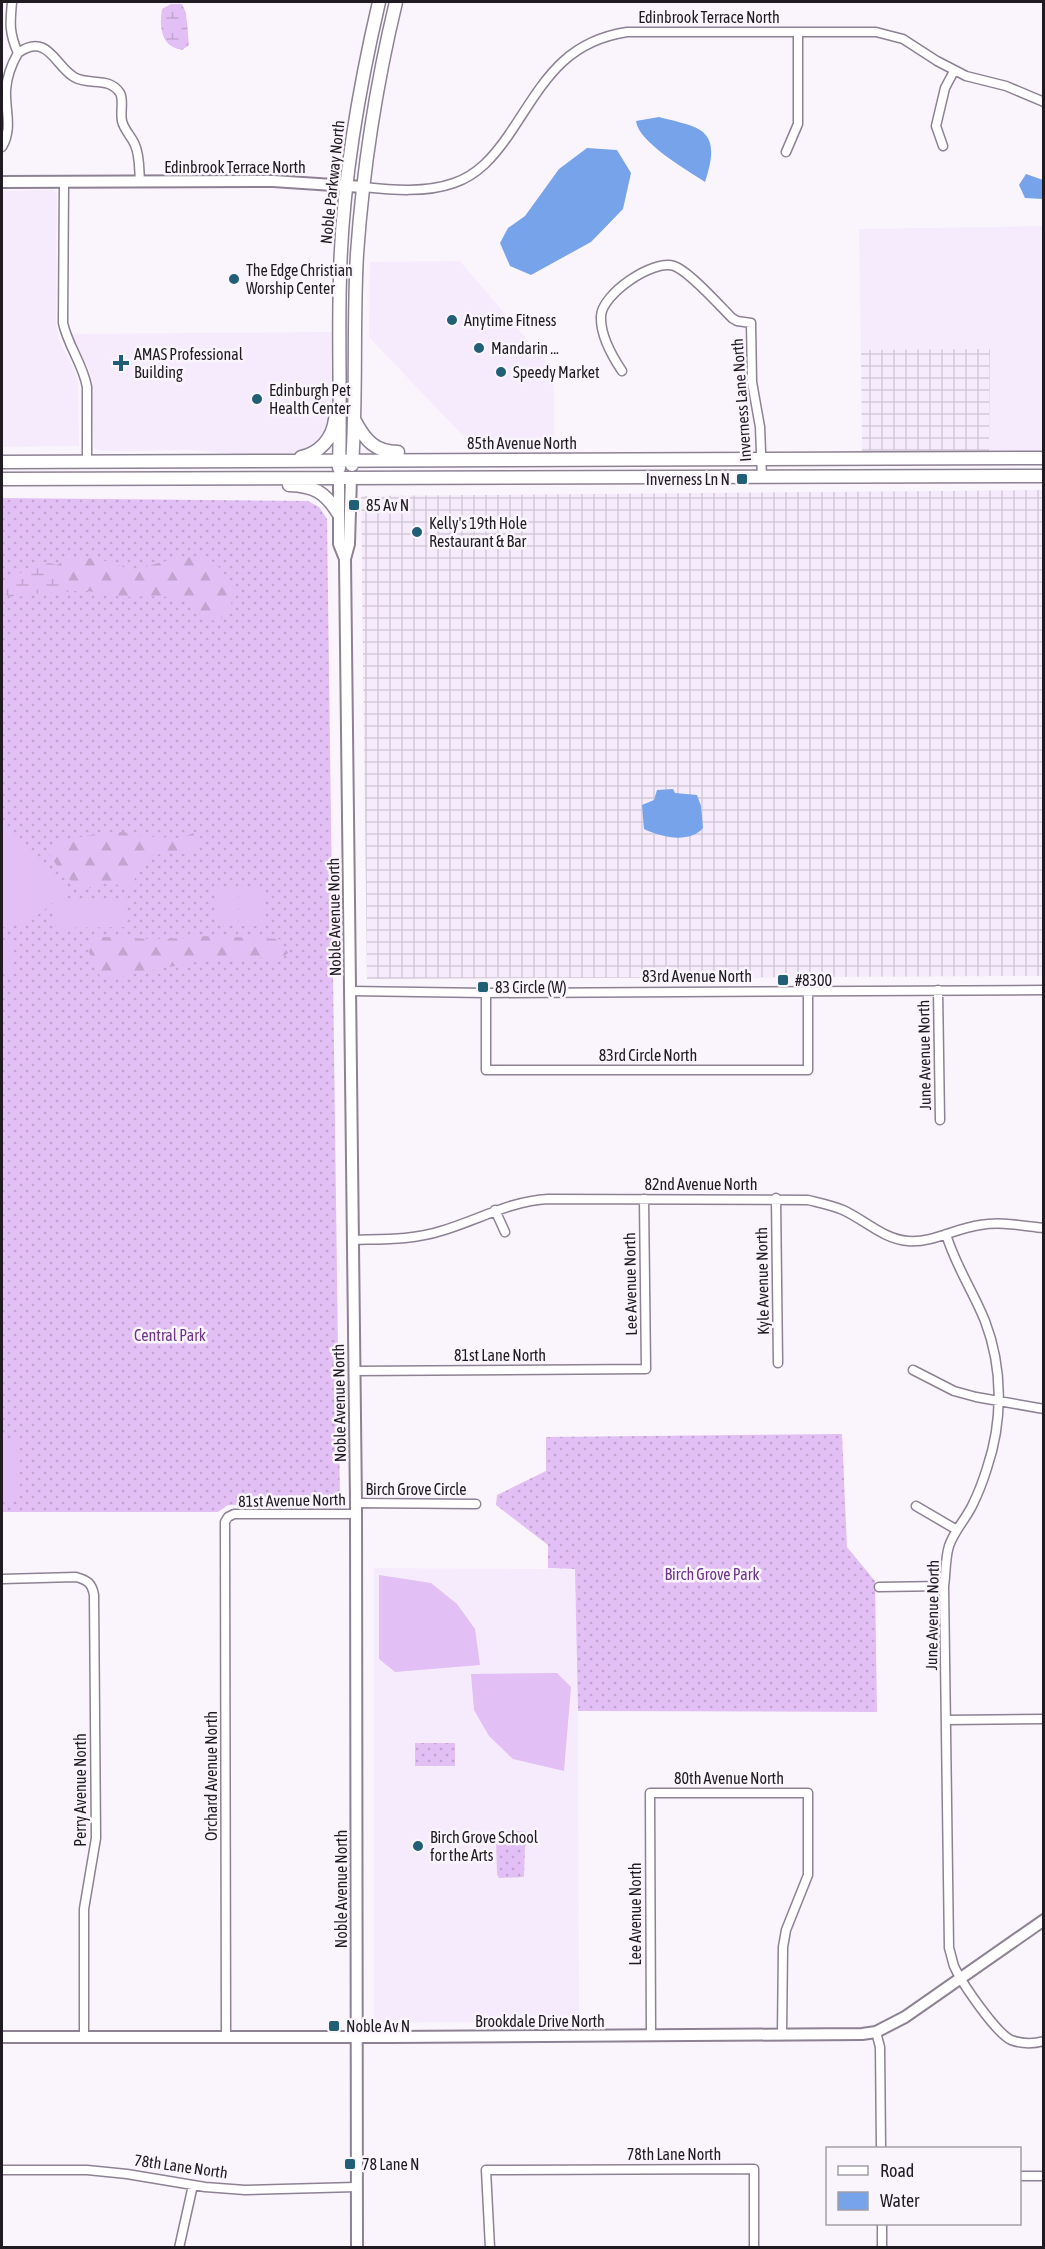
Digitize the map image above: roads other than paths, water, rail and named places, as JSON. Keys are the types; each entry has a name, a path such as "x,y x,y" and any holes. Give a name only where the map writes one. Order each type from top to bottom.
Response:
{"main road":[{"name":"Noble Parkway North","path":"345,477 346,460 340,374 340,278 346,186 360,89 379,2"},
{"name":"Noble Parkway North","path":"346,460 354,418 357,255 363,188 380,75 396,2"},
{"path":"285,460 314,453 329,438 334,422 335,385 340,374"},
{"path":"354,418 366,439 386,452 478,452 500,460"},
{"name":"85th Avenue North","path":"2,462 1044,458"},
{"name":"85th Avenue North","path":"2,479 1044,476"},
{"path":"185,478 198,485 309,487 325,494 338,513"}],"street":[{"path":"12,2 9,28 18,53"},
{"name":"Edinbrook Terrace North","path":"2,182 273,181 396,190 453,184 470,176 497,151 547,79 563,61 576,50 609,35 627,32 868,31 888,34 903,39 954,71 1006,86 1044,102"},
{"name":"Edinbrook Terrace North","path":"786,152 798,124 798,33"},
{"path":"2,147 8,135 6,92 8,77 18,53 31,47 45,49 52,53 66,71 75,78 105,82 122,96 122,122 137,148 140,182"},
{"path":"944,146 936,126 945,88 954,71"},
{"path":"64,182 63,323 65,334 85,375 87,461"},
{"name":"Inverness Lane North","path":"622,371 612,355 601,325 602,310 606,302 647,269 664,264 679,268 732,318 743,323 751,323 752,382 760,427 762,477"},
{"name":"Noble Avenue North","path":"345,477 338,513 339,544 345,559"},
{"name":"Noble Avenue North","path":"345,477 349,544 345,559 356,1509 357,2247"},
{"name":"83rd Circle North","path":"486,993 486,1070 808,1070 808,990"},
{"name":"June Avenue North","path":"938,990 940,1120"},
{"name":"83rd Avenue North","path":"350,991 486,993 1044,990"},
{"name":"82nd Avenue North","path":"353,1240 412,1237 438,1232 495,1210 530,1200 776,1198 808,1200 844,1211 896,1239 910,1242 980,1224 997,1223 1044,1228"},
{"name":"Kyle Avenue North","path":"776,1198 778,1363"},
{"name":"Lee Avenue North","path":"644,1199 646,1369"},
{"path":"495,1210 505,1232"},
{"name":"June Avenue North","path":"946,1234 954,1259 985,1322 993,1348 999,1401 997,1430 988,1466 971,1508 949,1547 944,1586 947,1930 951,1957 961,1978 1001,2033 1011,2040 1022,2043 1035,2044 1044,2041"},
{"name":"81st Lane North","path":"354,1371 646,1369"},
{"path":"913,1370 954,1391 1044,1409"},
{"name":"Birch Grove Circle","path":"356,1509 476,1504"},
{"path":"916,1506 957,1530"},
{"name":"81st Avenue North","path":"228,1517 241,1514 356,1509"},
{"name":"Orchard Avenue North","path":"226,2037 225,1522 228,1517"},
{"name":"Perry Avenue North","path":"2,1579 76,1577 87,1580 93,1586 96,1838 84,1909 84,2037"},
{"path":"879,1587 944,1586"},
{"path":"946,1720 1044,1719"},
{"name":"Lee Avenue North","path":"650,1793 651,2035"},
{"name":"80th Avenue North","path":"650,1793 808,1793 808,1875 786,1930 783,1947 782,2035"},
{"name":"Brookdale Drive North","path":"2,2037 848,2035 876,2032 905,2017 1044,1920"},
{"path":"876,2032 880,2047 881,2147"},
{"name":"78th Lane North","path":"490,2247 486,2170 754,2169 754,2247"},
{"name":"78th Lane North","path":"2,2170 87,2170 245,2190 356,2187"},
{"path":"1021,2176 1044,2176"},
{"path":"180,2247 193,2185"},
{"path":"882,2225 882,2247"}],"water":[{"path":"659,117 691,126 706,135 711,154 705,182 664,155 645,138 636,121"},
{"path":"587,148 617,150 631,173 623,209 591,242 531,275 510,266 500,243 508,228 525,216 559,169"},
{"path":"1026,174 1043,180 1043,199 1025,198 1019,185"},
{"path":"673,789 675,793 697,795 701,806 703,828 697,833 675,838 644,829 642,805 654,800 657,790"}],"place":[{"name":"The Edge Christian Worship Center","path":"234,279"},
{"name":"Anytime Fitness","path":"452,320"},
{"name":"Mandarin ...","path":"479,348"},
{"name":"AMAS Professional Building","path":"121,363"},
{"name":"Speedy Market","path":"501,372"},
{"name":"Edinburgh Pet Health Center","path":"257,399"},
{"name":"Inverness Ln N","path":"742,479"},
{"name":"85 Av N","path":"354,505"},
{"name":"Kelly's 19th Hole Restaurant & Bar","path":"417,532"},
{"name":"#8300","path":"783,980"},
{"name":"83 Circle (W)","path":"483,987"},
{"name":"Birch Grove School for the Arts","path":"418,1846"},
{"name":"Noble Av N","path":"334,2026"},
{"name":"78 Lane N","path":"350,2164"}],"park label":[{"name":"Central Park","path":"170,1335"},
{"name":"Birch Grove Park","path":"712,1574"}]}
